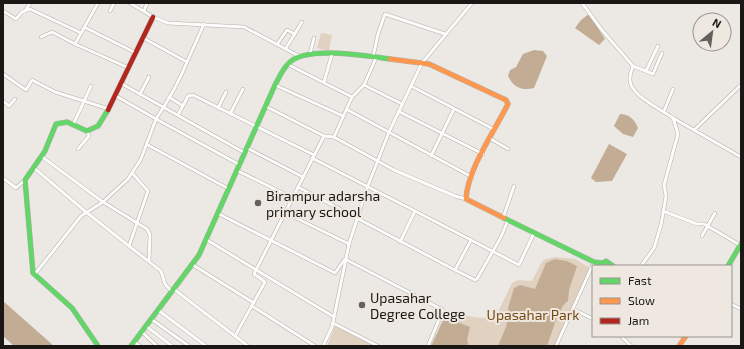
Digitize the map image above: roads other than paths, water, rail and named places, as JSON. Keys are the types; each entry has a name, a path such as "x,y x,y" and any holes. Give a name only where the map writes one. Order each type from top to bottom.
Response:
{"main road":[{"path":"98,346 72,308 34,274 29,209 25,180 41,156 56,124 68,122 87,131 98,126 116,96 153,17"},
{"path":"133,344 193,265 207,240 265,106 287,64 300,56 310,54 374,57 422,63 447,72 506,100 508,104 472,178 465,195 466,199 594,262 602,263 606,261 612,265"},
{"path":"729,265 741,244"},
{"path":"679,346 685,337"}],"street":[{"path":"25,11 30,3"},
{"path":"75,44 98,3"},
{"path":"110,11 114,3"},
{"path":"130,3 153,17 168,23 244,27 278,43 300,56"},
{"path":"144,11 147,3"},
{"path":"323,346 333,323 345,259 357,218 377,160 398,111 422,63 472,3"},
{"path":"582,3 633,66 653,74 662,53"},
{"path":"3,10 16,19 22,12 30,9 81,33"},
{"path":"334,136 352,98 364,85 374,57 378,34 386,14 445,34"},
{"path":"286,48 302,22"},
{"path":"34,274 65,235 86,212 103,202 132,173 141,159 156,119 170,97 204,24"},
{"path":"278,43 287,30 287,25"},
{"path":"84,27 136,53"},
{"path":"287,30 295,34"},
{"path":"41,37 52,32 129,68"},
{"path":"143,38 187,62"},
{"path":"310,54 314,38"},
{"path":"646,71 658,46"},
{"path":"324,82 332,54"},
{"path":"287,64 352,98"},
{"path":"633,66 630,79 634,91 646,101 673,118 741,157"},
{"path":"3,74 26,90 32,80 55,92 84,100 108,109"},
{"path":"140,94 148,77"},
{"path":"122,84 178,116 246,151 303,177"},
{"path":"275,85 343,116"},
{"path":"364,85 402,104"},
{"path":"694,130 741,85"},
{"path":"73,124 91,86"},
{"path":"411,86 496,130"},
{"path":"230,114 243,89"},
{"path":"664,111 673,89"},
{"path":"218,108 226,92"},
{"path":"178,116 188,96 193,95 313,157 367,188 519,265 534,233"},
{"path":"116,96 240,165"},
{"path":"170,97 183,106"},
{"path":"3,101 9,106 15,99"},
{"path":"265,106 324,136 334,136 394,170 454,196 466,199"},
{"path":"346,109 472,178"},
{"path":"431,156 454,109"},
{"path":"398,111 483,154"},
{"path":"642,265 654,248 664,211 666,196 664,184 678,134 673,118"},
{"path":"78,149 89,136 87,131"},
{"path":"235,336 265,282 254,274 324,136"},
{"path":"491,139 508,149"},
{"path":"146,144 230,189"},
{"path":"41,156 103,202 147,229 150,235 148,261"},
{"path":"33,166 86,212 161,271 165,284 248,346"},
{"path":"238,171 293,198"},
{"path":"129,246 148,191 132,173"},
{"path":"3,178 16,188 25,180"},
{"path":"298,187 400,242 476,280 492,251 505,219 514,186"},
{"path":"400,242 414,211"},
{"path":"664,211 697,224 704,224 741,244"},
{"path":"286,213 349,244"},
{"path":"702,236 715,213"},
{"path":"219,214 271,242 336,273 345,259"},
{"path":"207,240 334,317"},
{"path":"455,270 471,240"},
{"path":"345,259 443,310 428,346"},
{"path":"193,265 316,346"},
{"path":"556,346 592,266"},
{"path":"732,304 741,309"},
{"path":"573,309 592,318"},
{"path":"158,310 206,346"},
{"path":"151,319 189,346"},
{"path":"333,323 376,346"},
{"path":"146,326 172,346"},
{"path":"142,332 156,346"},
{"path":"622,337 631,346"},
{"path":"133,344 140,346"}],"place":[{"name":"Birampur adarsha primary school","path":"258,203"},
{"name":"Upasahar Degree College","path":"362,305"}],"park label":[{"name":"Upasahar Park","path":"533,314"}]}
